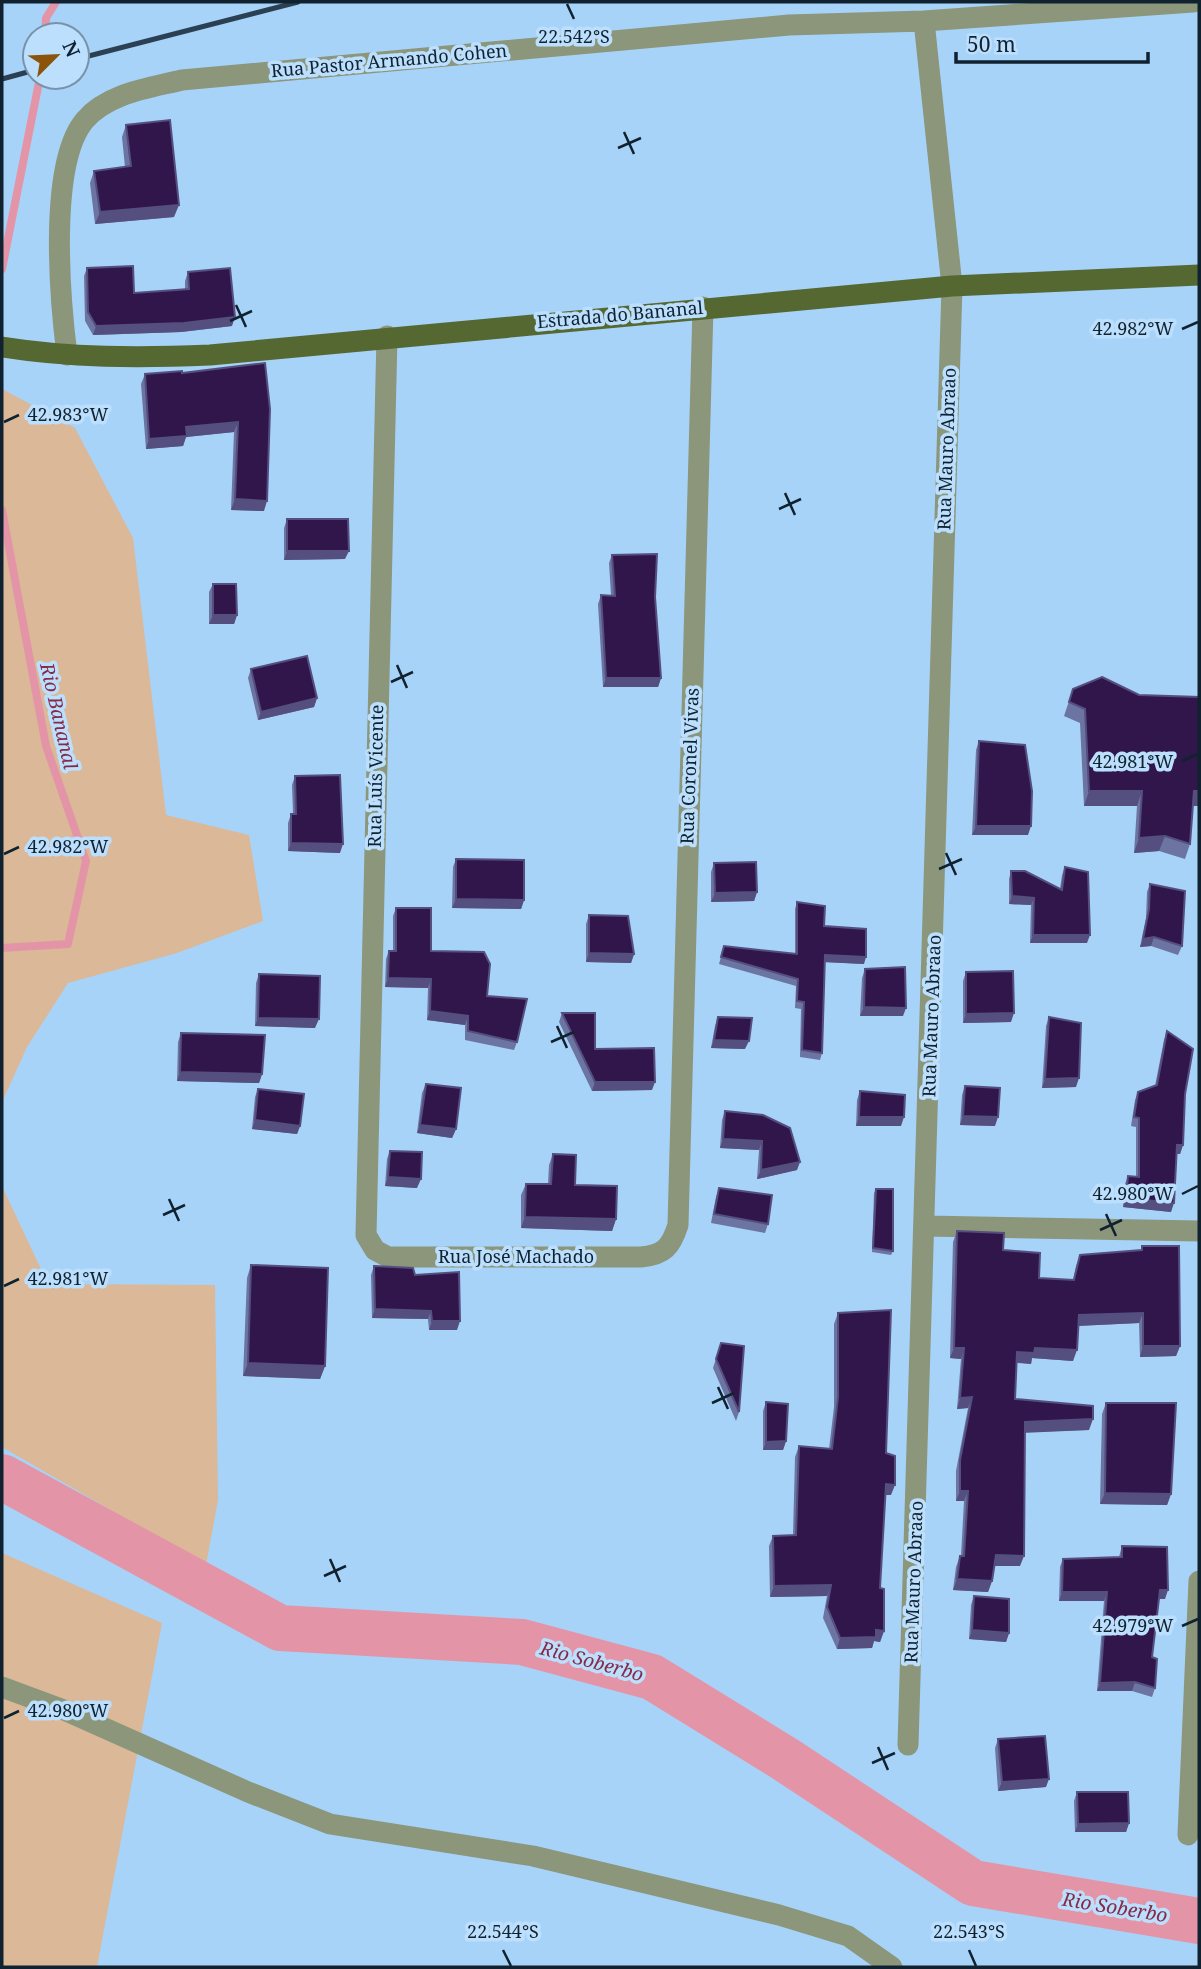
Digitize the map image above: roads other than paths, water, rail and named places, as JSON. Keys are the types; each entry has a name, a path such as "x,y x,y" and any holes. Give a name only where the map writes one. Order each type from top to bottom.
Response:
{"main road":[{"name":"Estrada do Bananal","path":"2,347 41,353 131,358 210,355 387,336 952,286 1199,275"}],"street":[{"name":"Rua Pastor Armando Cohen","path":"67,355 61,306 60,238 69,150 85,120 106,104 130,93 182,80 789,25 924,21 1193,2"},
{"name":"Rua Mauro Abraao","path":"908,1745 926,1226 952,286 924,21"},
{"name":"Rua Coronel Vivas","path":"678,1225 702,307"},
{"name":"Rua Luís Vicente","path":"365,1216 387,336"},
{"name":"Rua José Machado","path":"365,1216 366,1235 375,1250 387,1257 641,1257 659,1255 672,1245 678,1225"},
{"path":"926,1226 1199,1231"},
{"path":"1188,1835 1199,1581"},
{"path":"2,1687 64,1710 248,1792 330,1824 533,1856 779,1915 848,1936 892,1967"}],"waterway":[{"name":"Rio Bananal","path":"46,21 56,2"},
{"name":"Rio Bananal","path":"2,269 37,91"},
{"name":"Rio Bananal","path":"2,510 46,746 86,861 68,944 2,948"},
{"name":"Rio Soberbo","path":"2,1477 280,1628 522,1642 652,1677 785,1759 973,1883 1199,1921"}],"railway":[{"path":"91,55 298,2"},
{"path":"2,79 21,74"}]}
